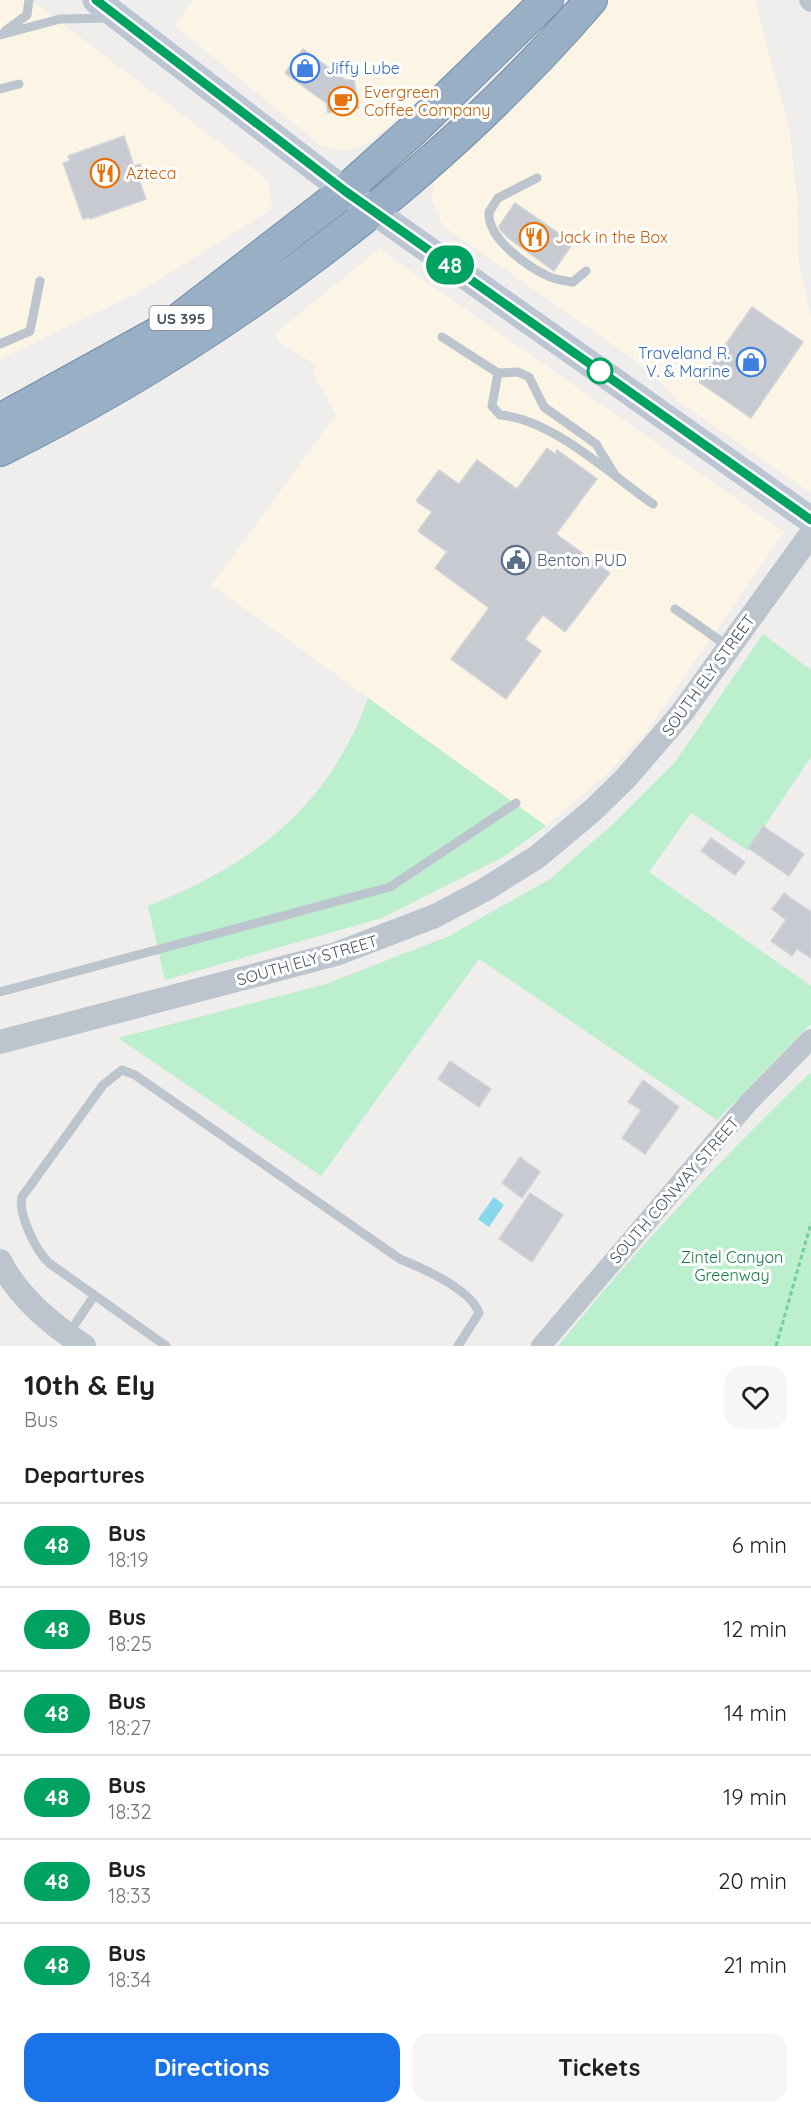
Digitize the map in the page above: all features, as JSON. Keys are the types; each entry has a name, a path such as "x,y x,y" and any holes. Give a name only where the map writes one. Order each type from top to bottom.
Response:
{"highway":[{"name":"US 395","path":"0,420 169,327 345,191 412,131 547,0"},
{"name":"US 395","path":"0,450 61,420 209,331 373,210 436,158 521,76 591,0"}],"main road":[{"path":"96,0 345,191 811,520"}],"street":[{"name":"SOUTH ELY STREET","path":"0,1042 336,954 426,920 486,890 537,857 626,779 660,741 811,534"},
{"name":"SOUTH CONWAY STREET","path":"541,1346 741,1112 811,1039"},
{"path":"0,1261 28,1301 70,1342"}],"lane":[{"path":"0,34 27,15 29,0"},
{"path":"0,34 60,20 119,18"},
{"path":"0,89 19,84"},
{"path":"537,178 498,198 489,212 492,228 511,251 551,278 573,282 586,271"},
{"path":"0,344 30,331 40,281"},
{"path":"442,336 498,373 518,372 529,377 544,407 596,444 618,480"},
{"path":"498,373 492,406 500,415 526,419 572,446 653,504"},
{"path":"675,609 729,647"},
{"path":"0,992 390,886 516,802"},
{"path":"166,1346 39,1254 20,1206 22,1197 104,1085 123,1070 135,1075 400,1259 428,1272 463,1293 476,1304 478,1313 458,1346"},
{"path":"70,1342 94,1296"}],"path":[{"path":"776,1346 811,1222"}],"shaded area":[{"path":"0,0 31,0 267,179 272,209 138,293 0,359"},
{"path":"193,0 530,0 475,59 427,92 369,143 347,151 322,146 175,26"},
{"path":"604,0 755,0 790,134 797,197 799,263 811,319 811,493 678,401 646,368 443,226 432,200 435,176"},
{"path":"379,249 784,532 646,732 608,773 546,826 212,585 336,415 313,372 316,365 278,341 276,333"}],"green space":[{"path":"763,634 811,670 811,757 748,851 691,813 649,872 811,986 811,1024 717,1120 479,959 321,1176 118,1038 326,984 449,936 550,879 612,825 675,762"},
{"path":"368,698 546,826 503,857 382,918 165,980 148,906 221,872 283,828 309,801 332,771 352,737"},
{"name":"Zintel Canyon Greenway","path":"811,1072 811,1346 558,1346 680,1205"}],"water":[{"path":"494,1197 504,1205 489,1227 478,1219"}],"building":[{"path":"303,49 346,80 354,79 359,108 328,113 326,103 285,73"},
{"name":"Azteca","path":"124,136 134,166 140,164 146,180 140,182 146,199 90,219 89,217 83,219 63,163 70,161 68,156"},
{"name":"Jack in the Box","path":"515,203 573,243 554,271 507,237 500,229 499,226"},
{"name":"Traveland R. V. & Marine","path":"752,307 803,342 751,418 699,382"},
{"name":"Benton PUD","path":"547,448 555,454 557,450 597,479 556,534 610,573 565,632 543,615 525,639 541,651 506,699 451,659 489,608 435,568 447,552 418,531 432,512 416,501 439,470 459,484 477,460 517,489"},
{"path":"763,826 804,854 789,876 748,848"},
{"path":"711,838 745,862 735,875 701,851"},
{"path":"784,893 811,912 811,958 797,949 792,956 771,941 786,920 772,909"},
{"path":"450,1061 491,1089 479,1107 438,1079"},
{"path":"643,1080 679,1107 645,1154 622,1138 641,1110 628,1102"},
{"path":"520,1157 540,1172 522,1198 502,1183"},
{"path":"530,1193 563,1215 532,1262 499,1239"}],"bus line":[{"name":"48","path":"96,0 345,191 811,520"}],"place":[{"name":"Jiffy Lube","path":"305,68"},
{"name":"Evergreen Coffee Company","path":"343,101"},
{"name":"Azteca","path":"105,173"},
{"name":"Jack in the Box","path":"534,237"},
{"name":"Traveland R. V. & Marine","path":"751,362"},
{"name":"Benton PUD","path":"516,560"}]}
